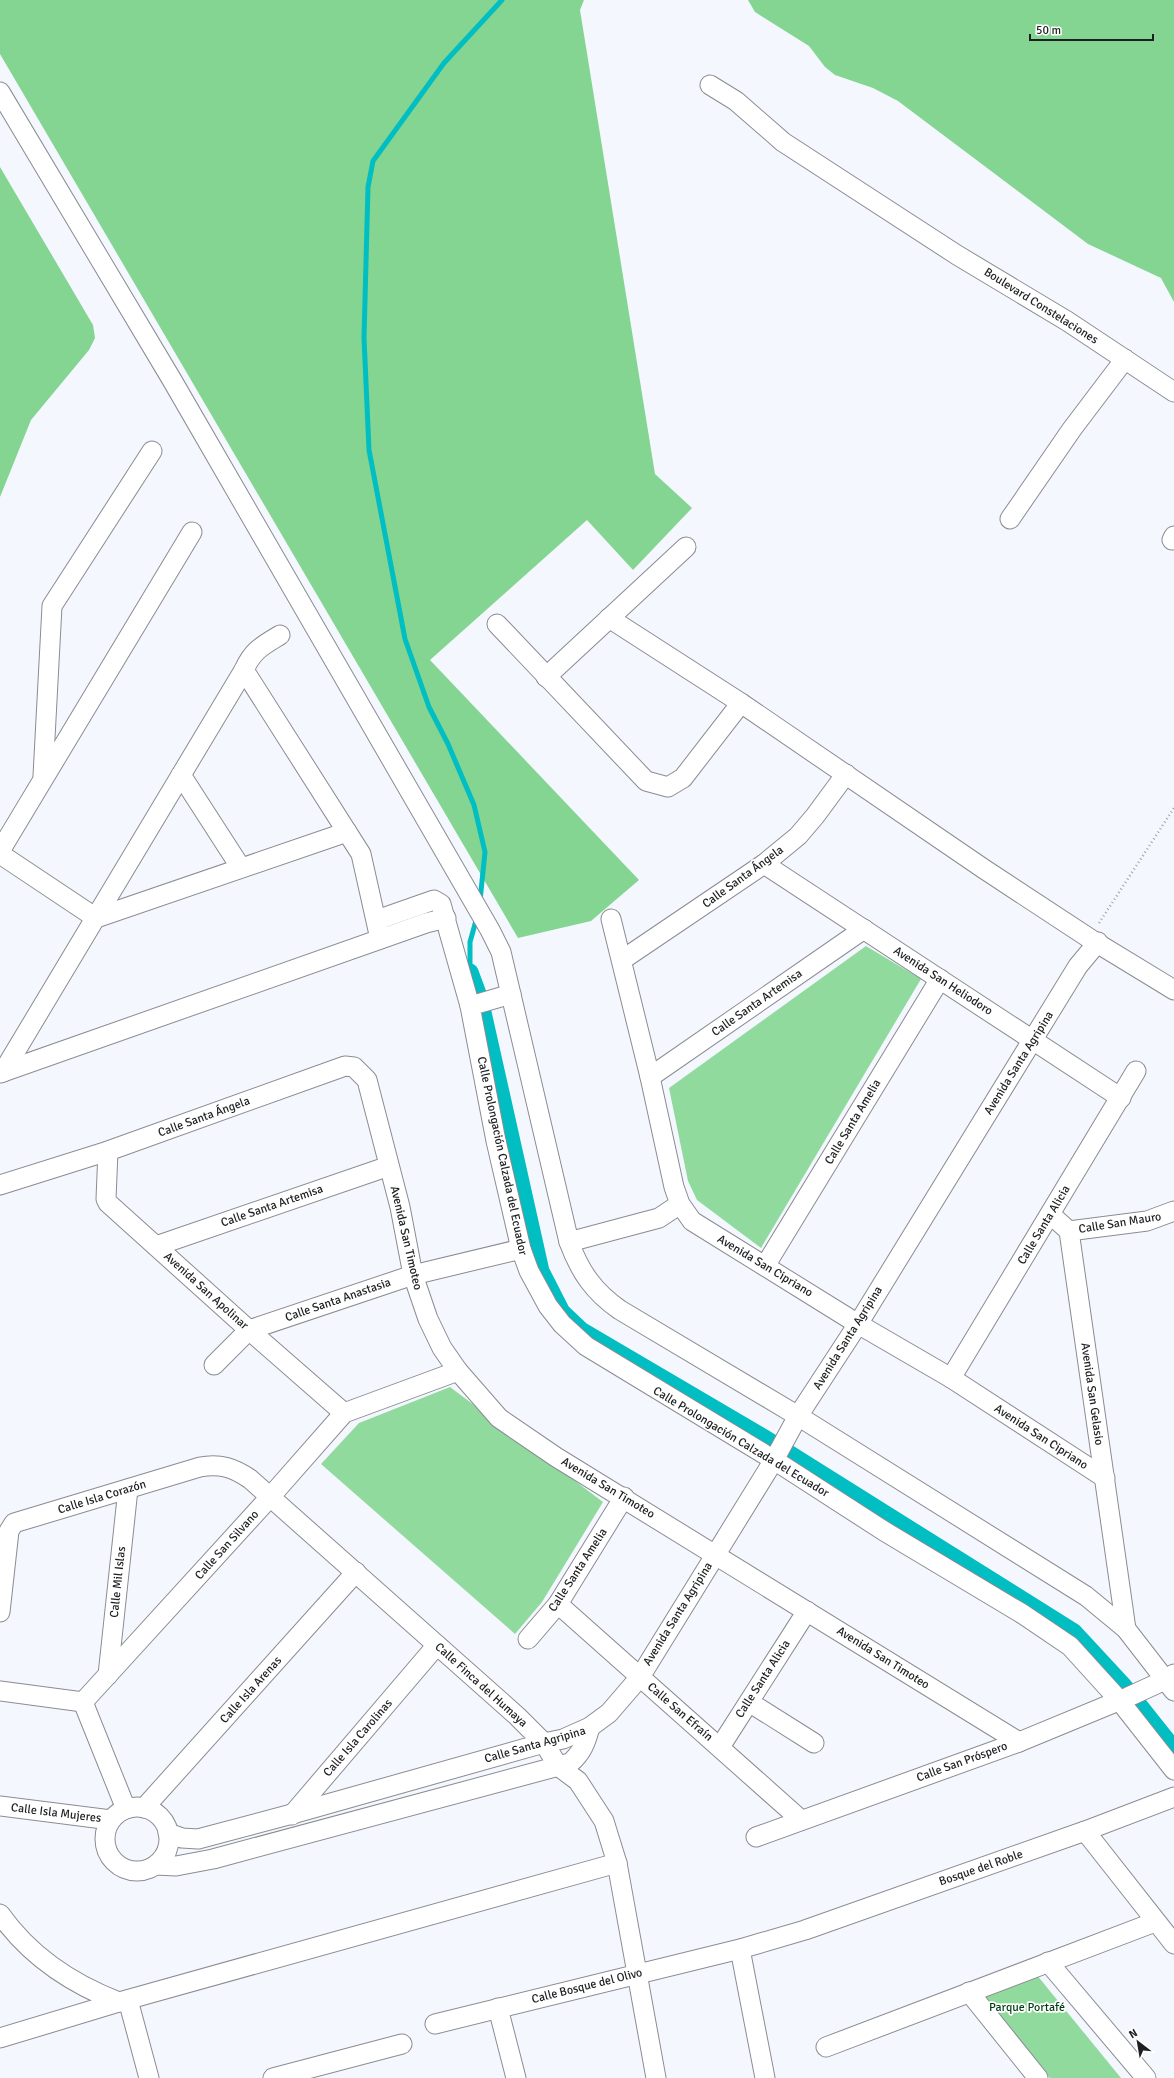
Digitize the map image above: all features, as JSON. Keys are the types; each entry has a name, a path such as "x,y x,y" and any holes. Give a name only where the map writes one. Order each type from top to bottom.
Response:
{"street":[{"name":"Boulevard Constelaciones","path":"710,85 736,101 783,142 906,223 1054,313 1174,392"},
{"path":"0,92 180,394 490,930 501,952 570,1242 581,1271 603,1298 795,1423 1086,1596 1126,1629 1168,1681"},
{"path":"1010,519 1072,429 1125,359"},
{"path":"43,779 52,606 152,451"},
{"path":"0,850 192,532"},
{"path":"546,677 686,547"},
{"path":"609,618 741,703 984,869 1174,990"},
{"path":"497,624 646,781 668,787 683,778 741,703"},
{"path":"2,1073 244,670 250,656 257,649 280,635"},
{"path":"244,670 360,854 377,920 380,939"},
{"name":"Calle Santa Ángela","path":"622,960 764,864 798,836 846,774"},
{"path":"181,775 241,868"},
{"path":"96,918 347,832"},
{"path":"0,854 96,918"},
{"name":"Avenida San Heliodoro","path":"764,864 1121,1098"},
{"name":"Calle Prolongación Calzada del Ecuador","path":"377,920 434,900 441,904 470,1006 496,1141 521,1249 536,1284 548,1306 562,1324 586,1346 776,1456 884,1531 1021,1613 1070,1646 1124,1699 1174,1770"},
{"path":"2,1073 380,939 426,923 446,918"},
{"name":"Avenida San Cipriano","path":"611,919 650,1077 674,1187 680,1204 686,1214 701,1228 858,1324 951,1378 1104,1478"},
{"name":"Calle Santa Artemisa","path":"650,1077 864,929"},
{"name":"Avenida Santa Agripina","path":"590,1727 609,1713 640,1677 795,1423 858,1324 1078,966 1095,941"},
{"name":"Calle Santa Amelia","path":"765,1266 940,979"},
{"path":"470,1006 511,994"},
{"name":"Calle Santa Ángela","path":"0,1185 108,1152 345,1066 354,1067 360,1071 367,1080 372,1095"},
{"name":"Calle Santa Alicia","path":"951,1378 1136,1071"},
{"name":"Avenida San Timoteo","path":"372,1095 400,1207 413,1275 434,1331 442,1348 458,1371 499,1418 556,1457 624,1497 1019,1742"},
{"name":"Avenida San Apolinar","path":"108,1152 106,1199 108,1203 344,1413"},
{"name":"Calle Santa Artemisa","path":"156,1246 389,1166"},
{"path":"570,1242 659,1218 680,1204"},
{"path":"1050,1214 1069,1231"},
{"name":"Calle San Mauro","path":"1069,1231 1173,1218"},
{"name":"Avenida San Gelasio","path":"1069,1231 1126,1629"},
{"name":"Calle Santa Anastasia","path":"214,1364 249,1330 413,1275 521,1249"},
{"name":"Calle San Silvano","path":"83,1702 271,1496 344,1413 458,1371"},
{"name":"Calle Isla Corazón","path":"0,1612 9,1530 14,1523 200,1467 219,1465 240,1472 271,1496"},
{"name":"Calle Mil Islas","path":"108,1675 128,1489"},
{"name":"Calle Finca del Humaya","path":"271,1496 544,1742 558,1766 578,1781 604,1821 617,1863 656,2078"},
{"name":"Calle Santa Amelia","path":"528,1639 558,1604 624,1497"},
{"name":"Calle Isla Arenas","path":"127,1812 356,1572"},
{"name":"Calle San Efraín","path":"558,1604 801,1820"},
{"name":"Calle Santa Alicia","path":"720,1747 807,1611"},
{"name":"Calle Isla Carolinas","path":"292,1814 437,1645"},
{"name":"Calle San Próspero","path":"756,1837 1019,1742 1168,1681"},
{"path":"0,1691 83,1702 127,1812"},
{"path":"748,1702 814,1743"},
{"name":"Calle Santa Agripina","path":"168,1833 182,1838 198,1839 292,1814 544,1742 563,1739 590,1727"},
{"name":"Calle Santa Agripina","path":"156,1865 190,1865 570,1763 578,1756 586,1744 590,1727"},
{"path":"578,1756 578,1781"},
{"path":"1174,1797 1085,1831 1174,1944"},
{"name":"Calle Isla Mujeres","path":"0,1806 127,1812"},
{"path":"127,1812 160,1817 168,1833 167,1851 156,1865 147,1869 130,1871 114,1862 105,1846 105,1837 127,1812"},
{"path":"292,1814 292,1837"},
{"name":"Bosque del Roble","path":"740,1948 805,1930 1085,1831"},
{"path":"0,2038 123,2001 617,1863"},
{"path":"0,1914 14,1934 33,1952 92,1992 123,2001"},
{"path":"826,2046 1156,1922"},
{"path":"740,1948 765,2078"},
{"name":"Calle Bosque del Olivo","path":"435,2024 740,1948"},
{"path":"1048,1962 1146,2078"},
{"path":"969,1992 1038,2078"},
{"path":"123,2001 149,2078"},
{"path":"498,2008 516,2078"},
{"path":"282,2077 402,2044"}],"path":[{"path":"1095,941 1100,922 1174,808"}],"green space":[{"path":"0,0 584,0 580,10 655,474 692,508 633,570 587,520 430,660 639,880 591,921 518,938 0,54"},
{"path":"748,0 1174,0 1174,302 1161,278 1088,244 898,101 873,88 835,75 825,67 809,46 755,12"},
{"path":"0,167 93,325 95,338 89,350 31,420 0,497"},
{"path":"866,946 921,979 761,1248 697,1200 688,1181 669,1088"},
{"path":"450,1387 603,1502 542,1602 515,1634 321,1464 359,1423"},
{"name":"Parque Portafé","path":"1036,1974 1121,2078 1050,2078 980,1994"}],"waterway":[{"path":"480,901 485,852 474,805 448,744 429,707 405,639 369,450 364,338 368,187 373,161 444,63 502,0"},
{"path":"470,972 470,942 477,917"},
{"path":"470,972 480,999 541,1271 562,1312 581,1330 763,1437 1074,1632 1124,1686 1174,1749"}]}
